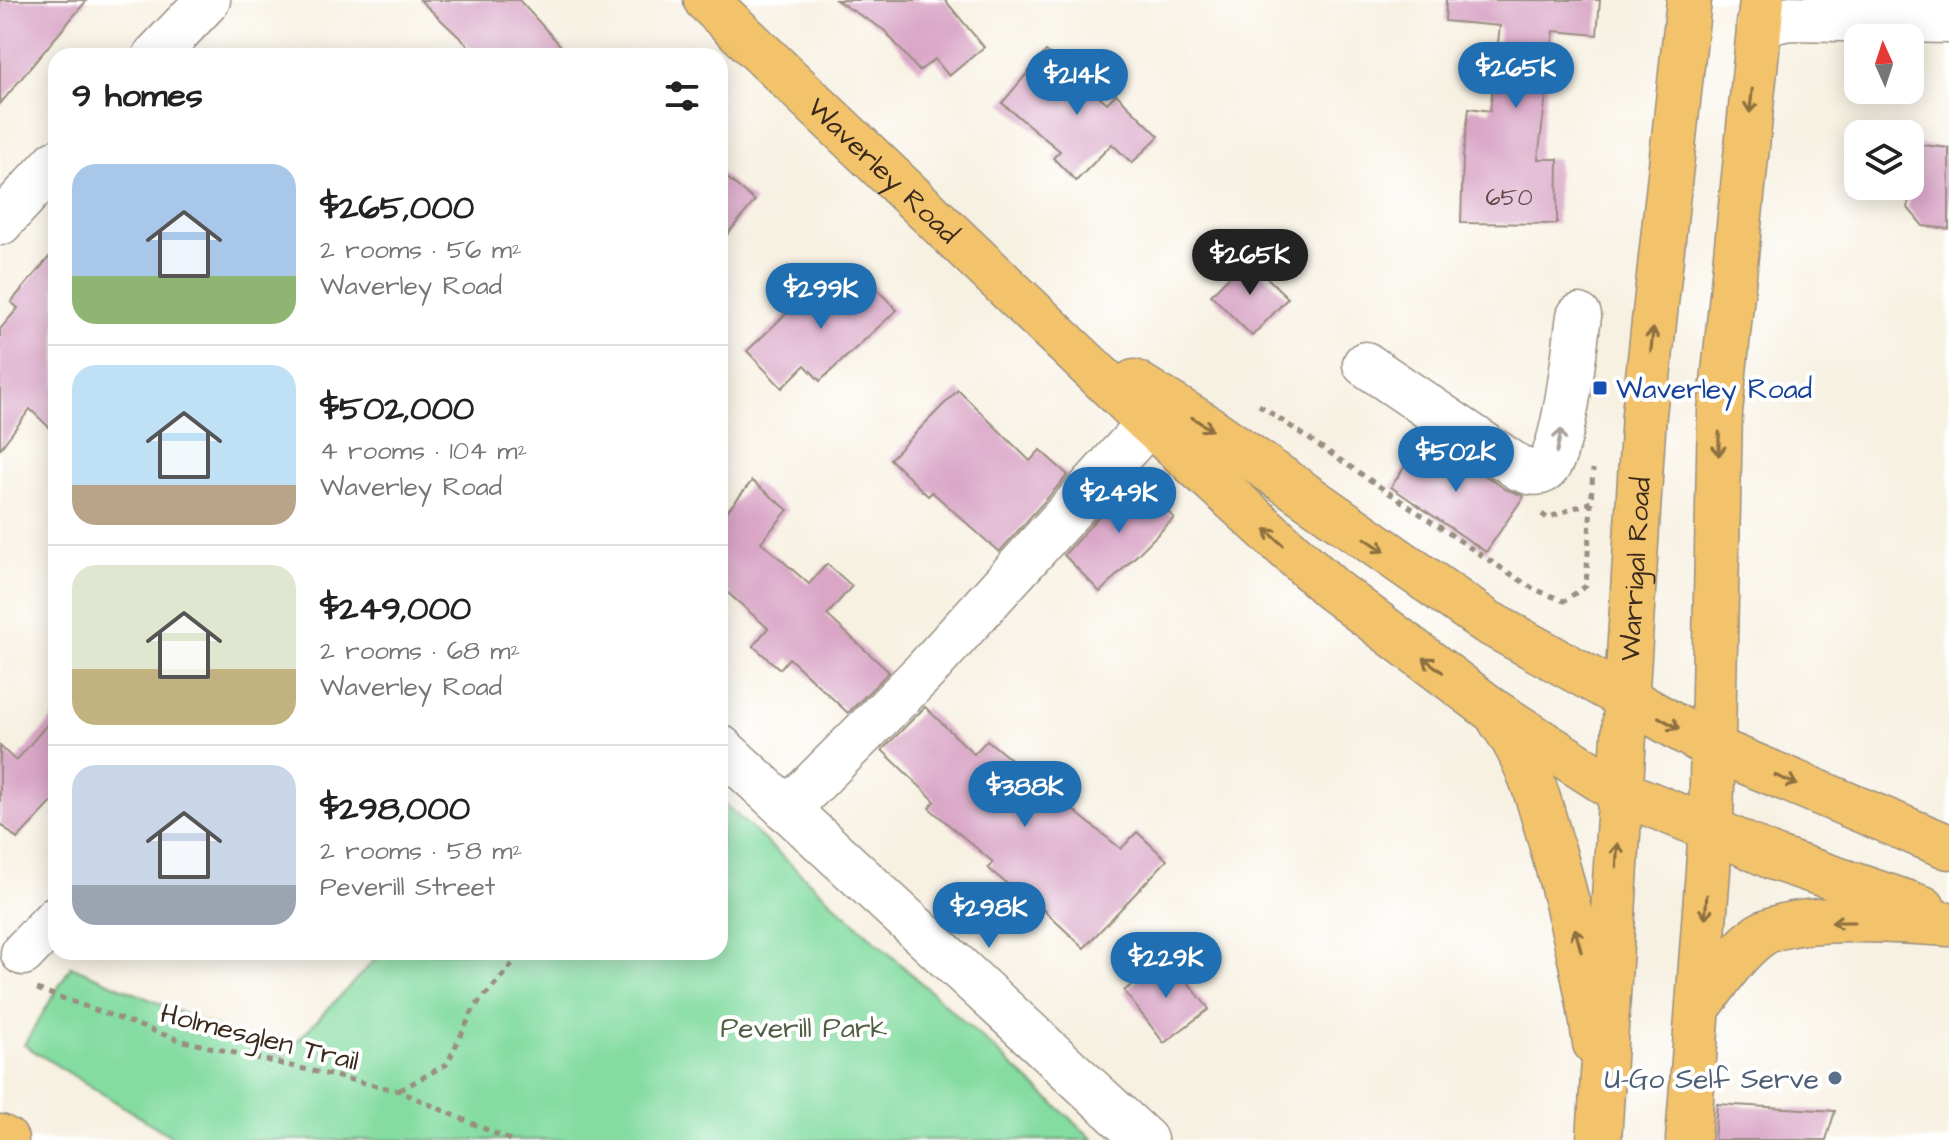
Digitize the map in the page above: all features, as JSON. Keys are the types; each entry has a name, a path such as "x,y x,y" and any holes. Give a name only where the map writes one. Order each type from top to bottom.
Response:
{"main road":[{"name":"Warrigal Road","path":"1601,1120 1624,697 1644,414 1689,0"},
{"name":"Waverley Road","path":"711,2 1149,423 1332,589 1495,712 1620,792 1836,881 1949,915"},
{"path":"1688,1140 1700,1005 1715,749 1720,412 1760,12"},
{"name":"Waverley Road","path":"1063,340 1206,426 1487,622 1715,749 1936,840"},
{"path":"1495,712 1528,767 1583,960 1601,1120"},
{"path":"1700,1005 1754,941 1777,927 1823,922 1949,924"},
{"path":"0,1137 6,1140"}],"street":[{"path":"163,48 208,0"},
{"path":"1852,0 1941,20"},
{"path":"1760,12 1790,18 1941,20"},
{"path":"0,223 48,171"},
{"path":"1365,364 1519,468 1530,472 1543,471 1551,464 1559,441 1579,316"},
{"path":"787,810 924,672 1149,423"},
{"path":"728,755 1145,1140"},
{"path":"27,970 48,932"}],"path":[{"path":"399,1091 447,1064 474,1008 516,960"},
{"name":"Holmesglen Trail","path":"27,970 179,1040 399,1091 510,1140"}],"green space":[{"name":"Peverill Park","path":"728,807 1094,1140 177,1140 24,1045 71,966 283,1056 374,960 728,960"}],"building":[{"path":"0,0 87,0 0,104"},
{"path":"420,0 519,0 563,48 471,48"},
{"path":"836,0 945,0 984,47 949,76 935,59 919,71 884,30"},
{"path":"1446,0 1600,0 1597,35 1554,31 1538,159 1558,159 1557,224 1461,223 1463,157 1469,108 1490,111 1500,26 1445,21"},
{"path":"1046,51 1107,103 1116,94 1159,136 1132,163 1112,144 1076,181 1053,158 1060,151 1002,103"},
{"path":"1924,145 1949,148 1949,229 1923,226 1908,208 1909,200 1924,200"},
{"path":"728,179 755,201 728,233"},
{"path":"48,258 48,426 30,409 0,449 0,329 18,308 11,302"},
{"path":"1247,258 1288,298 1252,336 1211,295"},
{"path":"826,276 845,297 866,278 897,310 820,381 805,365 782,388 747,351"},
{"path":"958,390 1030,461 1040,450 1068,475 999,552 932,492 928,496 890,459"},
{"path":"1426,435 1505,489 1524,496 1486,552 1391,487"},
{"path":"1134,477 1174,518 1100,592 1064,555"},
{"path":"752,481 788,510 761,542 809,584 827,564 852,586 827,615 889,672 848,713 789,658 780,669 753,646 768,628 728,593 728,510"},
{"path":"925,707 974,754 987,740 1121,849 1137,832 1167,860 1084,948 1035,902 1032,905 988,868 993,862 929,808 935,801 882,750"},
{"path":"48,723 48,806 17,839 0,823 0,746 16,761"},
{"path":"1168,957 1209,1009 1164,1043 1124,991"},
{"path":"1717,1104 1835,1111 1826,1140 1714,1140"}],"place":[{"name":"Waverley Road","path":"1600,388"},
{"name":"U-Go Self Serve","path":"1835,1078"}]}
